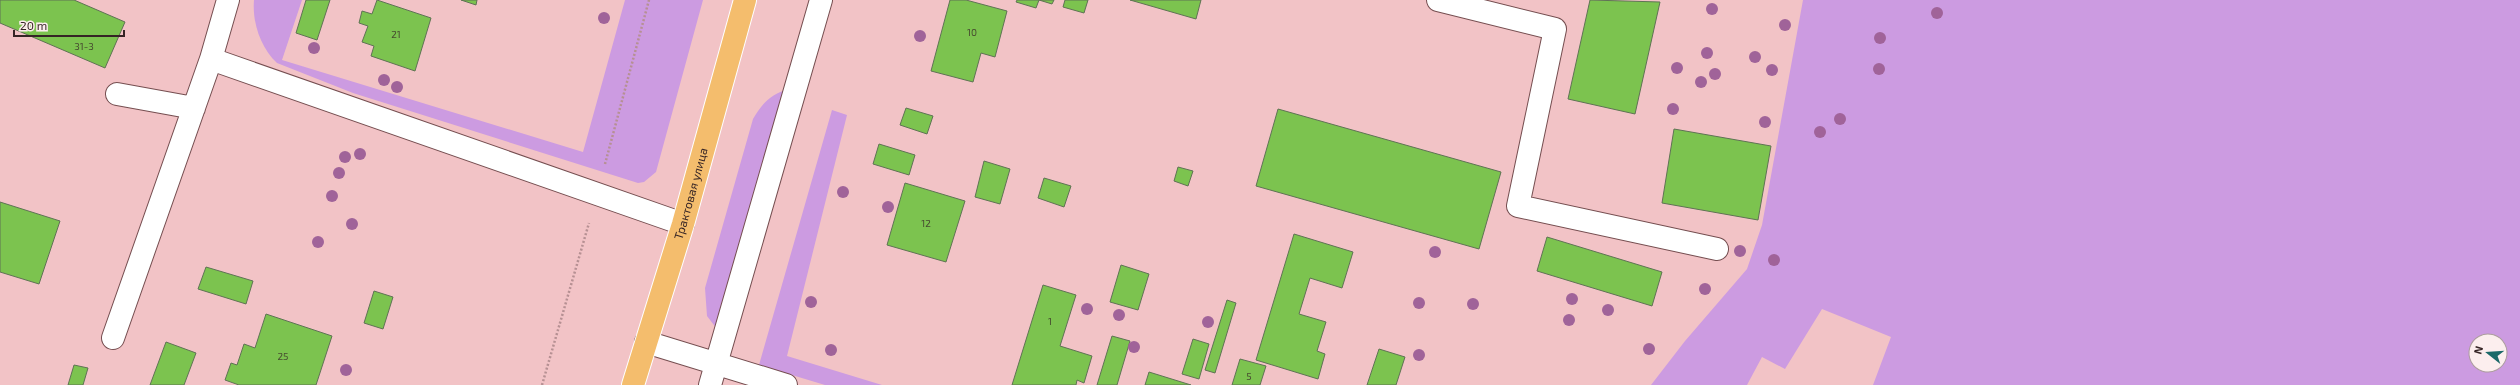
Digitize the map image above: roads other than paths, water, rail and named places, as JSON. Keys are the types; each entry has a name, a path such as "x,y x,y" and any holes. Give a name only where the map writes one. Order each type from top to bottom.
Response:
{"highway":[{"name":"Трактовая улица","path":"633,385 684,224 745,0"}],"street":[{"path":"113,338 211,59 228,0"},
{"path":"710,385 821,0"},
{"path":"1438,0 1555,29 1518,206 1718,249"},
{"path":"211,59 684,224"},
{"path":"118,94 194,108"},
{"path":"646,342 786,385"}]}
